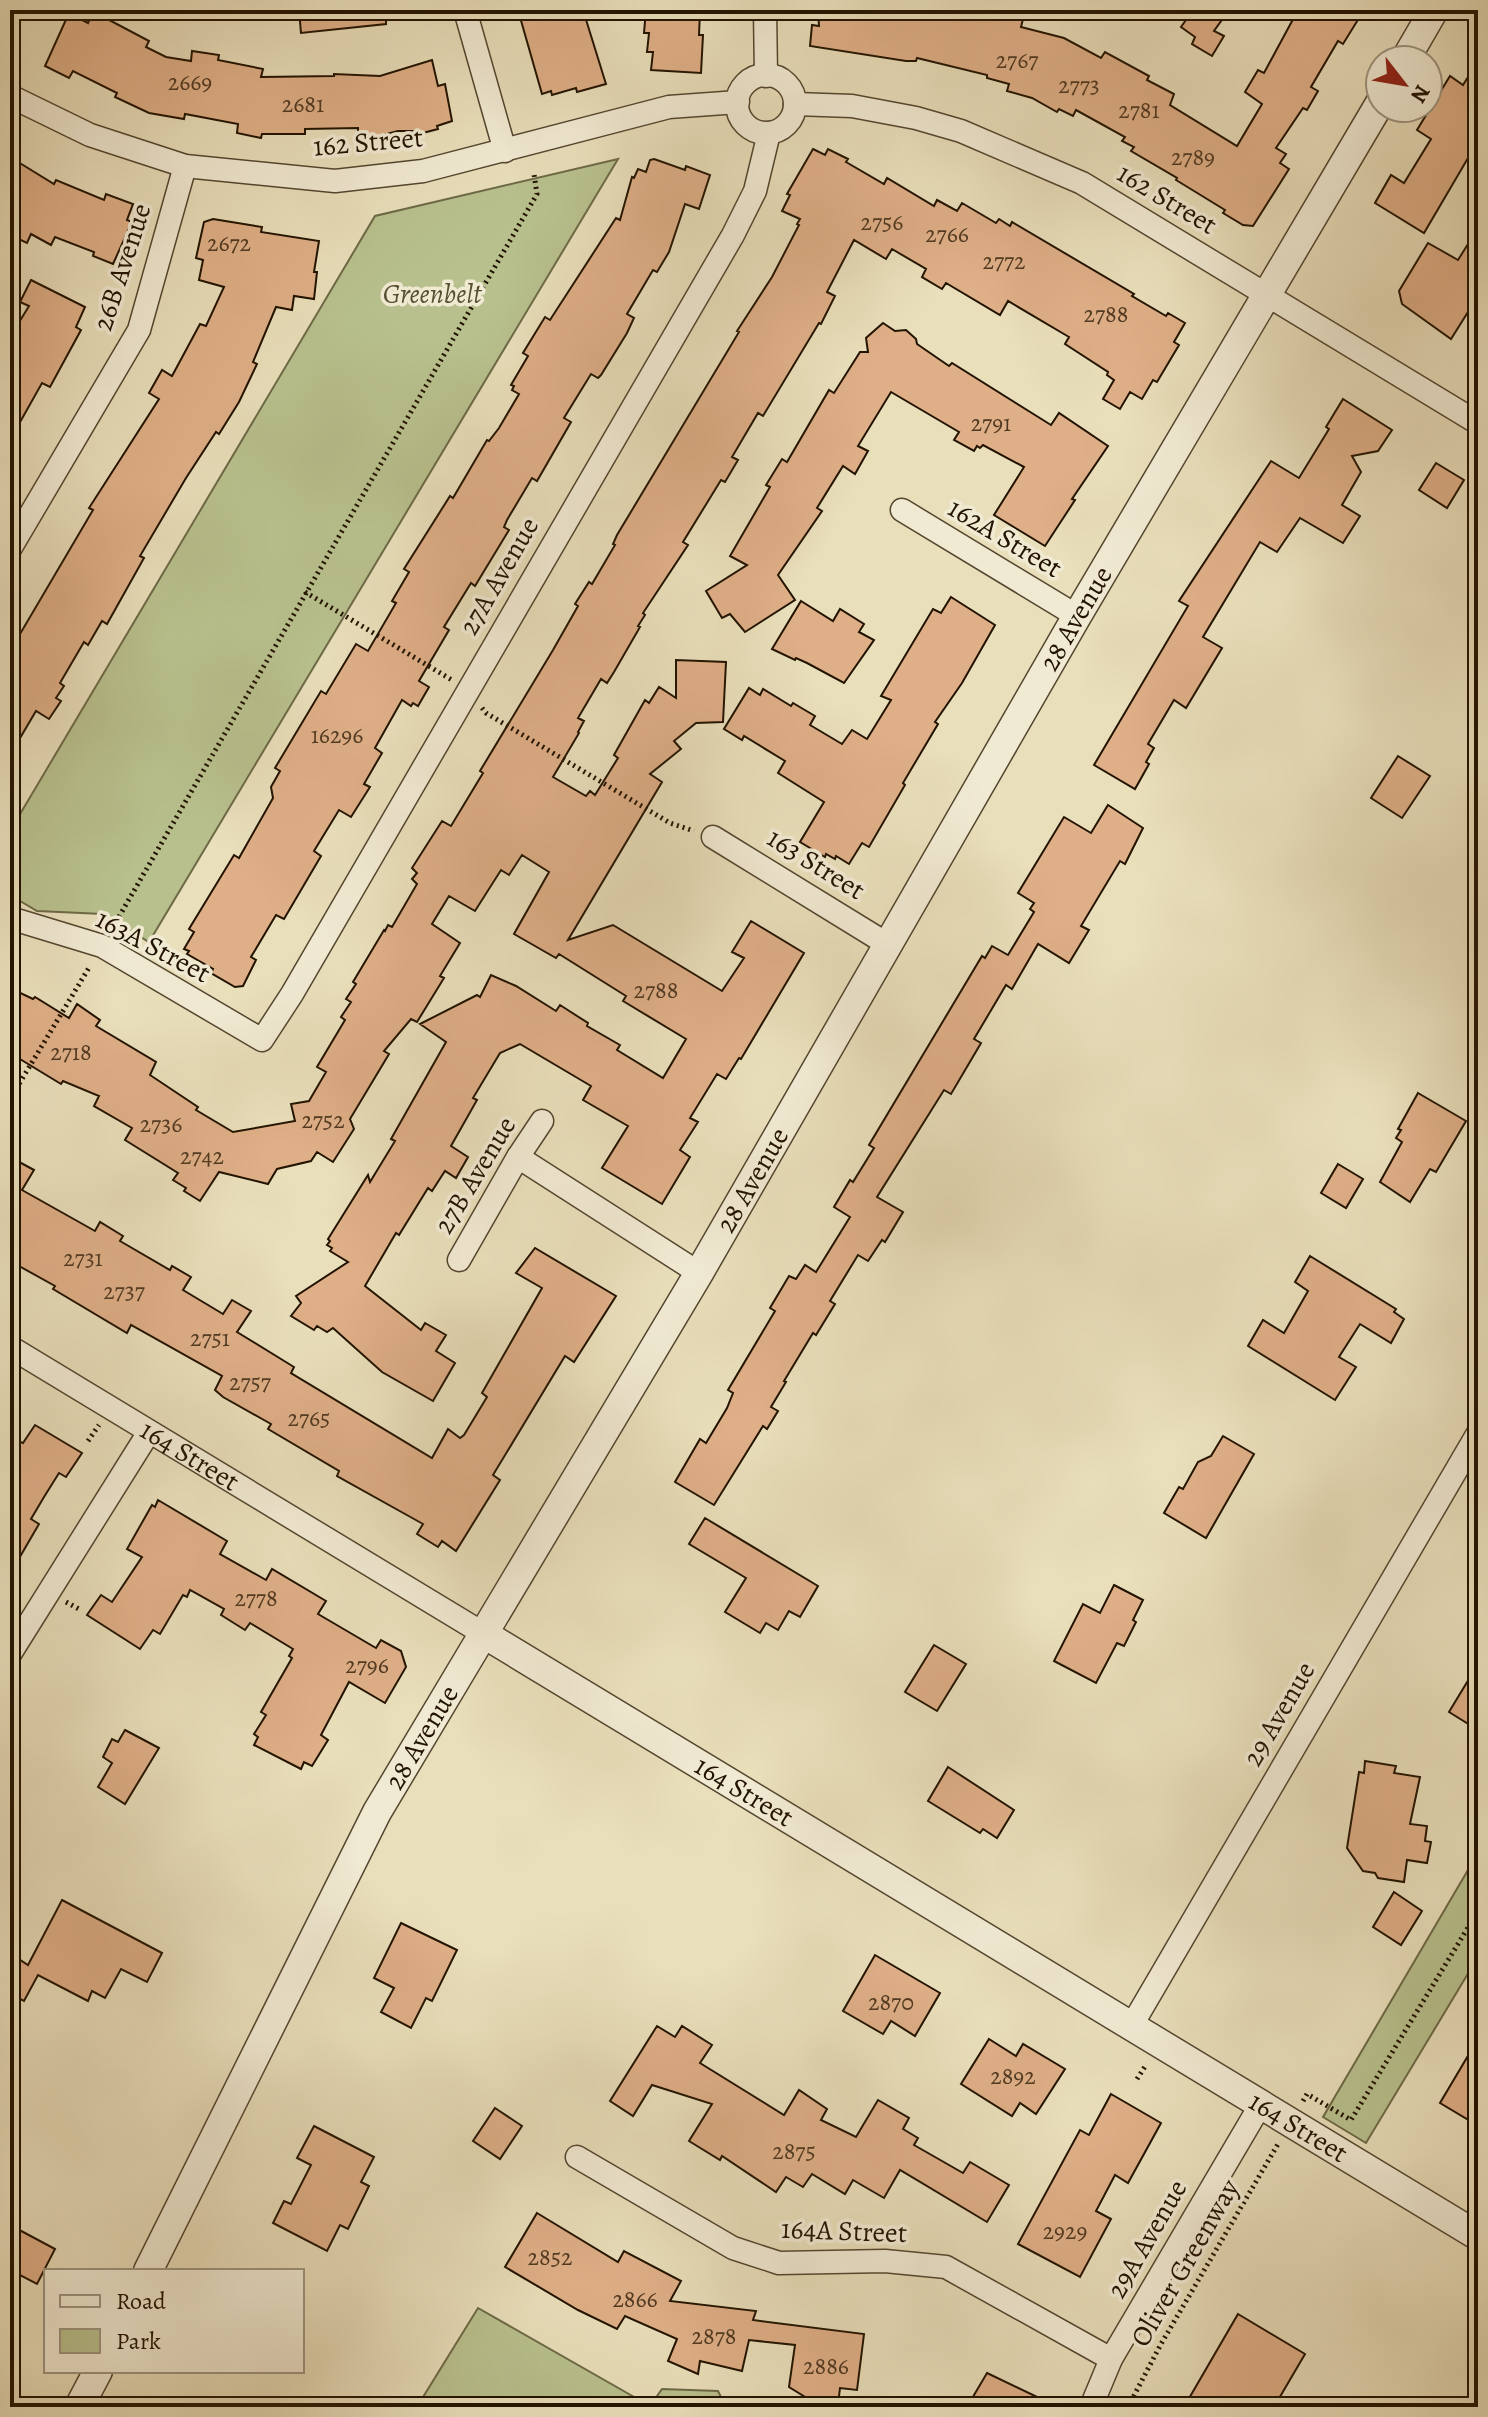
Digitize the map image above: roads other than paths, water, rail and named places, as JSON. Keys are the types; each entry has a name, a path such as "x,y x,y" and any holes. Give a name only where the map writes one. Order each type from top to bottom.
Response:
{"street":[{"path":"465,10 505,151"},
{"path":"765,10 766,76"},
{"path":"1414,44 1434,10"},
{"path":"766,76 778,77 786,83 792,90 795,104 792,118 786,126 769,133 750,128 743,122 738,102 743,87 750,80 766,76"},
{"name":"162 Street","path":"10,96 90,135 185,166 335,181 423,171 669,107 738,102"},
{"name":"162 Street","path":"795,104 852,106 916,118 961,131 1082,183 1477,420"},
{"name":"28 Avenue","path":"149,2269 377,1812 699,1273 1077,616 1368,124"},
{"name":"27A Avenue","path":"262,1040 292,994 733,235 755,191 769,133"},
{"name":"26B Avenue","path":"10,549 139,330 185,166"},
{"name":"162A Street","path":"902,510 1077,616"},
{"name":"163 Street","path":"713,837 887,944"},
{"name":"163A Street","path":"10,918 102,946 262,1040"},
{"name":"27B Avenue","path":"459,1260 542,1121"},
{"path":"518,1157 699,1273"},
{"name":"164 Street","path":"10,1347 1478,2236"},
{"path":"12,1653 149,1432"},
{"name":"29 Avenue","path":"1132,2025 1478,1433"},
{"name":"29A Avenue","path":"1091,2407 1111,2359 1261,2104"},
{"name":"164A Street","path":"577,2157 733,2248 779,2263 885,2261 946,2267 1111,2359"},
{"path":"79,2407 97,2373"}],"park label":[{"name":"Greenbelt","path":"432,294"}]}
